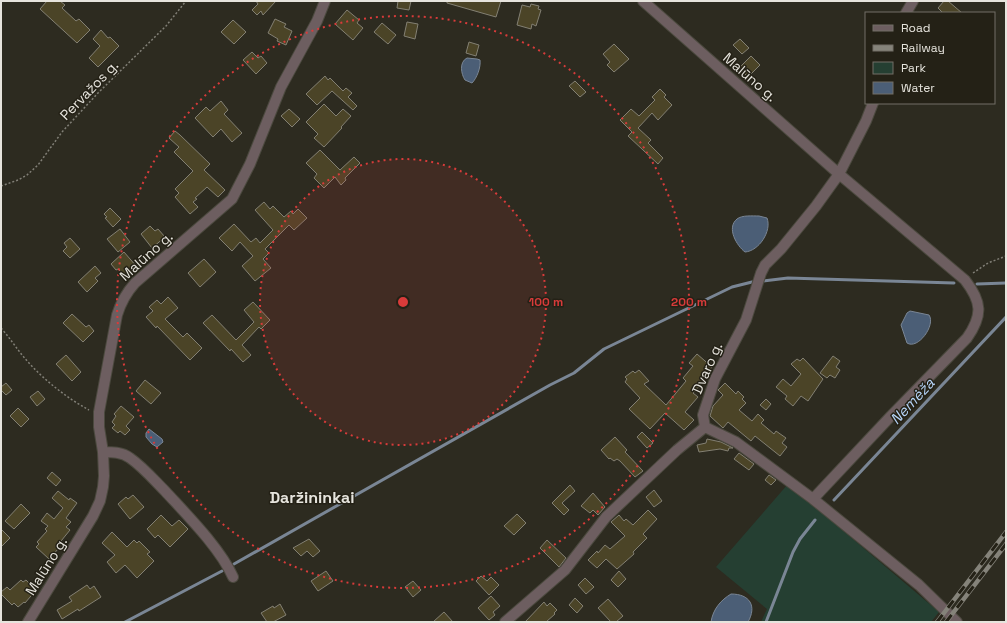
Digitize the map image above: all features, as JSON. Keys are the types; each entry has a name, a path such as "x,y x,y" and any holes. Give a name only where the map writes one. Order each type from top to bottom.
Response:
{"street":[{"name":"Malūno g.","path":"28,622 93,516 100,501 104,476 99,412 117,315 124,296 135,283 232,199 250,164 281,86 316,21 325,1"},
{"name":"Malūno g.","path":"643,1 839,174 966,280 974,291 979,305 979,315 975,326 967,338 813,499"},
{"path":"907,12 913,1"},
{"name":"Dvaro g.","path":"705,427 704,415 715,379 746,320 763,269 816,206 839,174 866,121 873,104"},
{"path":"504,622 565,570 606,516 677,450 705,427 736,442 813,499 919,585 954,618"},
{"path":"103,452 113,452 129,457 146,472 188,516 221,556 233,578"}],"path":[{"name":"Pervažos g.","path":"1,186 27,175 38,165 62,132 98,93 166,26 186,1"},
{"path":"966,280 975,271 988,263 1006,256"},
{"path":"1,328 46,380 76,403 89,410 99,412"}],"green space":[{"path":"788,484 939,612 931,622 761,622 767,609 716,567"}],"water":[{"path":"467,58 480,60 480,66 476,78 472,83 465,80 462,75 462,65 464,60"},
{"path":"747,216 767,218 768,229 763,240 755,248 745,252 736,241 732,227 737,219"},
{"path":"910,311 929,315 931,319 928,330 921,340 911,344 907,343 901,325 907,313"},
{"path":"149,429 162,439 163,442 157,447 146,437 146,433"},
{"path":"731,594 743,596 750,602 752,611 748,622 711,622 718,605"}],"building":[{"path":"47,1 60,1 65,5 62,8 76,21 79,19 90,30 77,43 40,9"},
{"path":"256,1 276,1 263,15 261,11 257,15 252,10 258,4"},
{"path":"398,1 411,1 409,10 397,8"},
{"path":"447,1 501,1 496,17 447,3"},
{"path":"944,1 948,1 961,12 942,12 938,8"},
{"path":"531,4 539,6 538,9 541,10 536,26 532,24 531,29 517,25 522,5 530,7"},
{"path":"347,10 359,20 357,23 363,28 353,40 335,24"},
{"path":"275,19 286,24 284,27 292,31 286,45 277,41 278,39 268,33"},
{"path":"233,20 246,32 234,44 221,32"},
{"path":"407,22 418,24 415,39 404,36"},
{"path":"382,23 396,35 388,44 374,32"},
{"path":"101,30 108,38 110,37 119,46 98,67 89,58 100,46 93,39"},
{"path":"740,39 749,48 742,54 733,45"},
{"path":"469,42 479,45 476,56 466,53"},
{"path":"614,44 629,59 614,72 607,65 610,62 603,54"},
{"path":"252,52 258,58 261,56 267,63 256,74 243,60"},
{"path":"751,56 760,65 748,77 739,68"},
{"path":"325,76 328,80 330,78 343,91 346,88 352,93 348,97 357,106 353,110 332,91 317,105 306,94"},
{"path":"575,81 586,92 580,97 569,86"},
{"path":"660,89 666,95 664,97 672,105 658,120 652,113 638,128 651,140 648,143 663,158 658,164 628,136 632,132 620,120 631,109 639,116 655,100 652,97"},
{"path":"221,101 228,110 224,114 242,133 232,142 221,129 213,137 195,118 206,107 210,111"},
{"path":"324,104 336,116 343,109 351,116 324,147 314,138 318,134 306,122"},
{"path":"289,109 300,119 292,127 281,116"},
{"path":"175,131 210,164 204,170 225,190 218,197 207,187 195,198 197,199 193,202 198,207 190,214 175,197 179,193 175,189 193,171 174,152 179,147 169,138"},
{"path":"320,150 340,170 354,157 360,163 345,178 346,180 341,185 335,177 324,188 314,178 317,174 306,163"},
{"path":"264,202 270,209 273,206 284,217 291,211 293,214 298,209 307,218 294,230 289,225 265,249 269,253 263,259 271,268 255,281 242,266 253,256 240,242 232,251 219,238 234,224 251,242 256,238 260,243 273,230 255,210"},
{"path":"110,208 121,219 113,227 105,218 107,217 104,214"},
{"path":"150,226 155,231 158,229 165,237 152,248 141,234"},
{"path":"120,229 130,242 118,252 107,239"},
{"path":"70,238 80,249 70,258 63,251 67,247 64,243"},
{"path":"124,252 137,267 126,277 118,269 116,270 111,264"},
{"path":"204,259 216,272 200,287 188,273"},
{"path":"95,266 101,273 95,278 98,281 87,292 78,282"},
{"path":"168,297 178,308 165,319 183,337 187,333 202,348 190,360 157,326 156,328 146,317 153,311 149,307 157,300 161,304"},
{"path":"253,302 270,320 261,329 259,327 242,345 251,355 243,362 203,323 212,315 236,340 254,322 244,310"},
{"path":"72,314 86,327 89,325 94,331 83,342 63,323"},
{"path":"697,354 712,367 703,378 705,380 693,393 698,397 685,412 694,420 684,430 665,413 650,429 629,409 640,398 625,382 627,379 625,377 633,371 635,373 639,370 649,381 644,384 666,405 686,381 683,378 693,366 689,363"},
{"path":"66,355 81,372 72,381 56,364"},
{"path":"833,356 840,361 836,367 840,370 835,378 830,375 827,378 820,373"},
{"path":"803,358 823,379 808,401 801,396 793,406 785,399 787,396 776,387 783,379 791,386 801,374 791,364 797,359 800,361"},
{"path":"145,380 161,393 151,404 136,391"},
{"path":"6,383 12,390 6,395 1,390 1,387"},
{"path":"725,383 736,394 738,391 744,397 742,399 746,403 739,410 752,421 758,414 764,420 761,423 774,434 776,431 786,438 782,443 787,447 780,456 755,436 751,441 728,422 723,428 710,416 713,406 723,395 718,390"},
{"path":"38,391 45,399 37,406 30,397"},
{"path":"766,399 771,404 766,410 760,405"},
{"path":"121,406 134,417 126,426 130,430 125,435 120,431 118,433 112,428 115,425 112,422 116,416 114,414"},
{"path":"18,408 29,419 21,427 10,416"},
{"path":"642,432 653,443 647,448 637,437"},
{"path":"615,437 627,450 625,452 643,471 635,477 620,461 617,459 614,461 610,458 609,459 601,450"},
{"path":"707,439 721,442 733,448 729,448 728,451 720,449 699,452 697,445 706,443"},
{"path":"739,453 754,464 749,470 734,459"},
{"path":"52,472 61,480 56,486 47,478"},
{"path":"769,475 776,480 771,485 765,480"},
{"path":"570,485 575,491 562,503 569,510 564,515 552,503"},
{"path":"654,490 662,501 654,507 646,497"},
{"path":"58,491 69,500 70,498 77,503 66,518 71,522 66,527 70,530 57,546 59,548 49,559 36,547 39,544 37,542 47,531 45,529 48,526 41,521 47,513 54,519 63,508 52,498"},
{"path":"593,493 605,507 598,515 593,510 590,513 581,506"},
{"path":"133,495 144,507 130,519 118,504 126,497 128,499"},
{"path":"21,504 30,513 14,529 5,521"},
{"path":"648,510 657,519 643,534 647,538 633,552 634,554 617,569 606,559 597,568 588,560 597,551 598,553 605,545 610,549 625,536 611,522 619,515 624,521 626,519 633,525"},
{"path":"517,514 526,523 514,535 504,526"},
{"path":"161,515 172,526 179,520 188,529 170,547 158,535 155,538 147,529"},
{"path":"1,529 10,538 1,547"},
{"path":"112,532 127,547 134,540 137,543 139,541 150,552 147,554 154,561 137,578 125,565 116,573 107,562 115,555 102,543"},
{"path":"309,539 320,551 313,557 307,551 301,556 293,548"},
{"path":"547,540 566,558 559,567 540,548"},
{"path":"326,571 333,581 318,591 311,581"},
{"path":"619,571 626,579 618,587 611,580"},
{"path":"481,576 487,581 491,577 499,585 489,595 476,581"},
{"path":"585,578 594,587 586,594 578,585"},
{"path":"21,580 23,582 26,580 36,590 25,603 24,602 18,607 14,603 12,605 1,594 1,592 7,587 10,590"},
{"path":"413,581 421,590 413,597 405,587"},
{"path":"87,585 90,589 94,586 101,597 79,611 78,609 62,619 57,610 72,601 69,597"},
{"path":"491,596 500,606 493,612 495,615 489,620 478,608"},
{"path":"575,598 583,606 577,613 569,605"},
{"path":"608,599 623,616 616,622 611,622 598,608"},
{"path":"544,602 547,606 550,603 557,610 554,613 555,614 546,622 525,622"},
{"path":"280,604 286,615 273,622 267,622 261,613"},
{"path":"444,612 453,622 433,622"}],"waterway":[{"path":"763,281 788,278 954,283"},
{"path":"234,564 550,385 574,373 604,349 732,287 752,282"},
{"path":"977,284 1006,283"},
{"name":"Nemėža","path":"834,500 1006,317"},
{"name":"Nemėža","path":"766,622 793,552 800,539 815,520"},
{"path":"125,622 222,571"}],"railway":[{"path":"937,622 1006,532"},
{"path":"946,622 1006,544"}],"district":[{"name":"Daržininkai","path":"312,497"}]}
